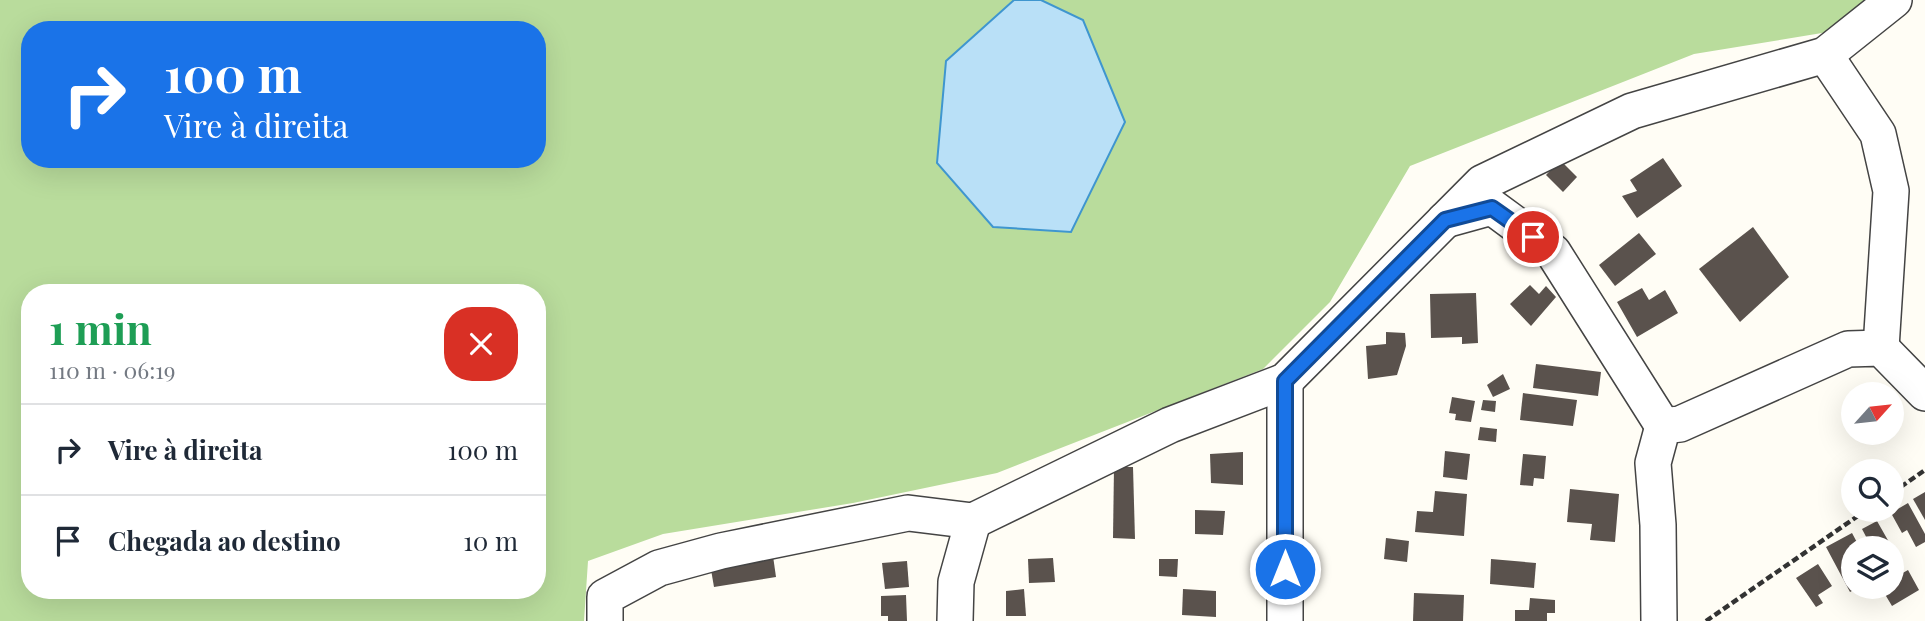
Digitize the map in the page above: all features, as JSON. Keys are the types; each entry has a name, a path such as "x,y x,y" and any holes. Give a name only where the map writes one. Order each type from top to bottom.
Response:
{"street":[{"path":"605,621 605,597 659,568 721,551 908,513 973,521 1170,425 1285,381 1482,183 1632,111 1825,55 1894,0"},
{"path":"1825,55 1878,134 1891,191 1881,348"},
{"path":"1445,220 1492,208 1553,252 1663,426 1653,463 1658,525 1659,621"},
{"path":"1663,426 1680,424 1848,349 1881,348 1925,393"},
{"path":"1285,381 1285,621"},
{"path":"955,621 956,582 973,521"}],"path":[{"path":"1904,485 1925,470"},
{"path":"1706,621 1849,522"}],"green space":[{"path":"0,0 1870,0 1828,32 1694,54 1410,166 1330,302 1263,369 997,473 853,503 663,534 588,561 584,621 0,621"}],"water":[{"path":"1014,0 1041,0 1083,20 1125,122 1071,232 993,227 937,163 946,61"}],"building":[{"path":"1663,158 1682,186 1637,218 1622,196 1637,191 1630,180"},
{"path":"1560,160 1577,177 1563,192 1546,175"},
{"path":"1753,227 1789,277 1740,322 1699,269"},
{"path":"1639,233 1656,254 1615,286 1599,265"},
{"path":"1530,285 1539,294 1546,286 1556,297 1531,326 1510,304"},
{"path":"1642,288 1649,300 1665,290 1678,313 1637,337 1617,302"},
{"path":"1476,293 1478,343 1462,344 1462,337 1431,338 1430,294"},
{"path":"1386,332 1405,333 1406,346 1397,375 1368,379 1366,346 1386,344"},
{"path":"1536,364 1601,372 1598,396 1533,388"},
{"path":"1503,374 1510,389 1493,397 1487,385"},
{"path":"1523,393 1577,400 1573,426 1520,420"},
{"path":"1452,397 1475,401 1471,422 1455,420 1456,414 1449,413"},
{"path":"1483,400 1496,401 1495,412 1481,410"},
{"path":"1480,427 1497,429 1496,442 1478,440"},
{"path":"1445,451 1470,454 1467,480 1443,477"},
{"path":"1243,452 1243,485 1211,483 1210,454"},
{"path":"1523,454 1546,456 1544,479 1534,478 1533,486 1520,485"},
{"path":"1114,467 1133,467 1135,539 1113,538"},
{"path":"1570,489 1619,494 1615,542 1590,540 1592,524 1567,522"},
{"path":"1435,491 1467,494 1464,536 1415,532 1417,511 1433,512"},
{"path":"1925,492 1925,520 1913,499"},
{"path":"1908,503 1925,534 1925,542 1916,547 1907,530 1902,533 1896,522 1904,522 1904,505"},
{"path":"1195,510 1225,511 1223,535 1195,534"},
{"path":"1878,522 1886,536 1866,536 1862,529"},
{"path":"1386,538 1409,541 1407,562 1384,559"},
{"path":"1841,539 1841,575 1826,547"},
{"path":"772,549 776,577 714,587 709,558"},
{"path":"1053,558 1055,582 1029,583 1028,559"},
{"path":"1159,559 1178,559 1177,577 1159,576"},
{"path":"1491,559 1536,563 1534,588 1490,584"},
{"path":"907,561 909,587 885,589 882,563"},
{"path":"1818,564 1832,586 1818,595 1823,603 1816,607 1796,578"},
{"path":"1908,570 1919,590 1904,599 1904,572"},
{"path":"1024,589 1026,616 1006,616 1006,591"},
{"path":"1183,589 1216,591 1216,617 1182,615"},
{"path":"1414,593 1464,595 1463,621 1413,621"},
{"path":"906,595 907,621 888,621 888,616 881,616 881,596"},
{"path":"1530,598 1555,600 1555,613 1547,613 1547,621 1515,621 1515,610 1529,610"},
{"path":"1888,599 1904,599 1892,606"}],"route":[{"path":"1285,569 1285,381 1445,220 1492,208 1533,237"}]}
